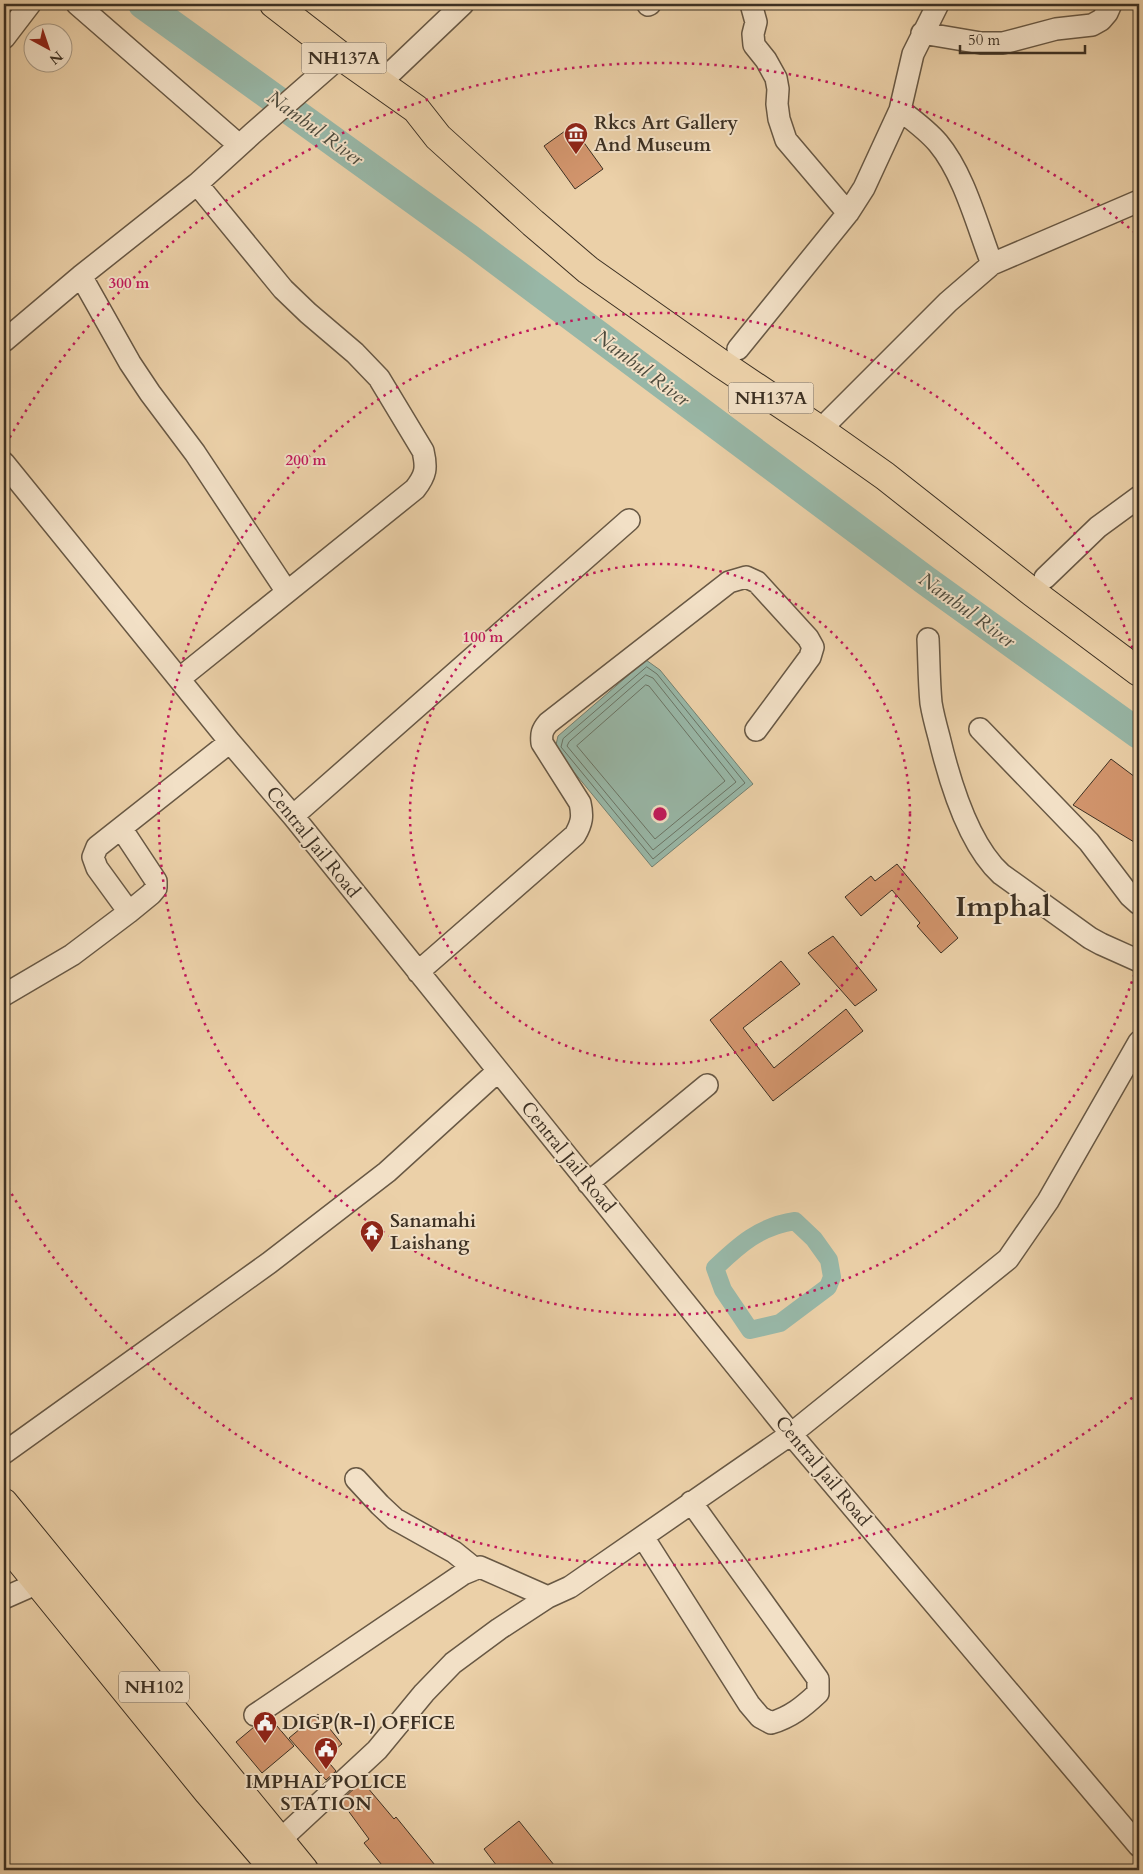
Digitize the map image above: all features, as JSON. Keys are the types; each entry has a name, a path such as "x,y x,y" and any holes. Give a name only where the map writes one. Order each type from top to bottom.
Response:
{"highway":[{"name":"NH137A","path":"274,4 341,56 416,109 438,137 588,270 885,476 1032,592 1139,672"},
{"name":"NH102","path":"4,1503 304,1870"},
{"name":"NH102","path":"4,1541 208,1792 274,1870"}],"street":[{"path":"4,38 30,4"},
{"path":"78,4 246,139"},
{"path":"379,84 463,4"},
{"path":"751,4 756,22 753,34 754,45 766,60 776,78 779,120 786,140 848,213"},
{"path":"738,348 848,213 864,188 900,110 908,69 922,33 938,4"},
{"path":"922,33 981,44 1003,42 1056,29 1092,25 1107,13 1111,4"},
{"path":"4,341 81,276 197,184 341,56"},
{"path":"900,110 922,126 938,143 955,168 992,264"},
{"path":"179,679 415,489 425,473 426,463 423,451 379,378 355,353 283,289 197,184"},
{"path":"820,430 948,302 992,264 1139,201"},
{"path":"81,276 150,393 195,452 287,592"},
{"name":"Central Jail Road","path":"4,463 230,742 293,816 791,1434 1139,1846"},
{"path":"1046,578 1098,527 1139,497"},
{"path":"293,816 629,520"},
{"path":"418,972 575,835 582,824 580,803 542,743 541,735 543,728 729,582 746,577 757,582 808,638 812,647 810,657 756,730"},
{"path":"928,639 931,705 948,774 959,804 981,851 1000,874 1065,920 1101,944 1139,961"},
{"path":"980,729 1089,842 1130,896 1139,904"},
{"path":"129,912 97,868 93,857 96,847 230,742"},
{"path":"4,995 72,955 129,912 156,888 156,881 122,828"},
{"path":"274,1870 279,1841 377,1750 424,1693 453,1663 499,1629 548,1597 570,1587 690,1502 791,1434 1008,1259 1048,1201 1139,1042"},
{"path":"4,1453 268,1264 388,1172 498,1071"},
{"path":"588,1182 707,1085"},
{"path":"356,1478 395,1519 454,1552 475,1569"},
{"path":"643,1537 749,1704 760,1717 771,1723 799,1711 818,1693 818,1679 690,1502"},
{"path":"255,1715 463,1574 475,1569 480,1567 548,1597"},
{"path":"4,1598 38,1583"}],"water":[{"path":"646,660 660,670 753,784 652,867 555,749 558,736"}],"building":[{"path":"572,126 603,169 575,189 544,146"},
{"path":"1111,759 1139,780 1139,845 1073,805"},
{"path":"897,864 958,938 941,953 917,926 920,923 892,890 861,916 845,897 871,876 875,881"},
{"path":"833,936 877,990 855,1006 808,953"},
{"path":"781,961 800,984 743,1028 774,1068 846,1009 863,1031 773,1101 710,1020"},
{"path":"318,1714 342,1744 325,1758 336,1771 326,1780 289,1738"},
{"name":"DIGP(R-I) OFFICE","path":"271,1719 294,1746 262,1773 236,1742 254,1727 262,1726"},
{"path":"362,1781 394,1819 396,1817 439,1870 386,1870 364,1843 369,1839 341,1801"},
{"path":"519,1821 558,1870 500,1870 484,1849"}],"waterway":[{"name":"Nambul River","path":"143,4 469,239 925,580 1139,734"},
{"path":"795,1221 814,1239 829,1260 832,1277 828,1287 780,1323 750,1330 723,1290 715,1268 742,1244 761,1232 771,1227 795,1221"}],"place":[{"name":"Rkcs Art Gallery And Museum","path":"576,155"},
{"name":"Sanamahi Laishang","path":"372,1253"},
{"name":"DIGP(R-I) OFFICE","path":"265,1744"},
{"name":"IMPHAL POLICE STATION","path":"326,1770"}],"district":[{"name":"Imphal","path":"1003,907"}]}
